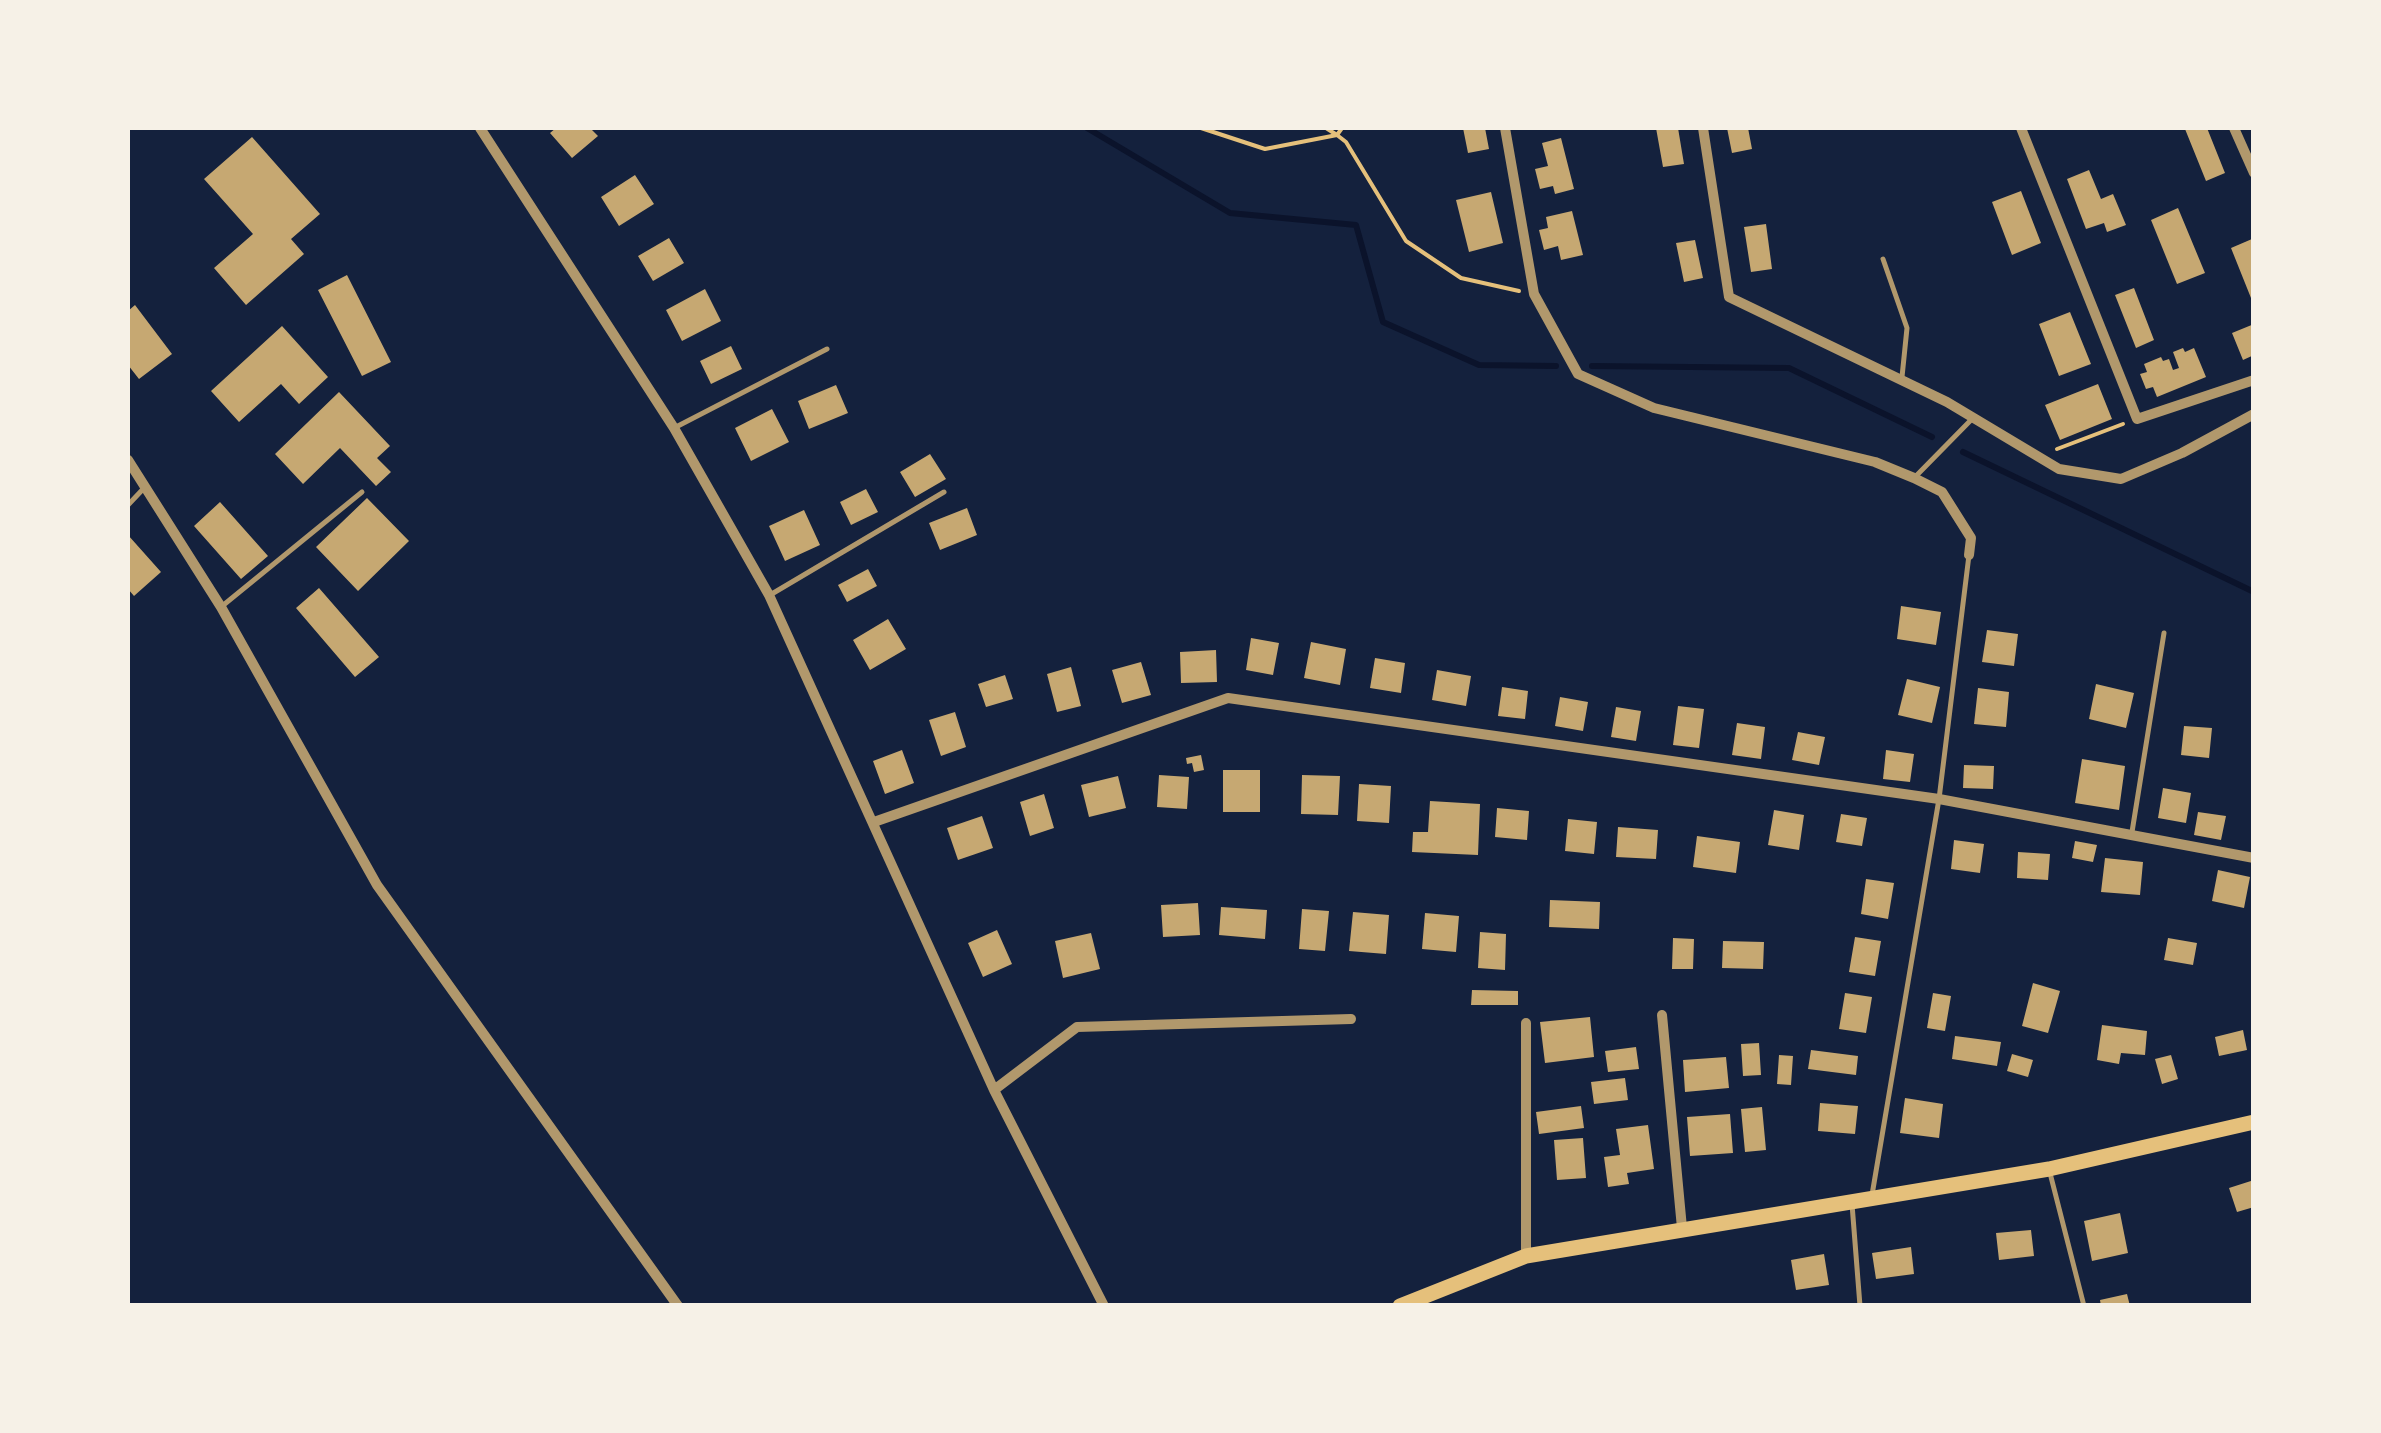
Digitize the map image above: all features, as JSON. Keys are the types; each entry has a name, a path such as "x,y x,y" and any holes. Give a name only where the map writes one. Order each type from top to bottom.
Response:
{"main road":[{"path":"1400,1306 1526,1256 2049,1168 2254,1122"}],"street":[{"path":"480,128 674,428 769,595 994,1090 1104,1306"},
{"path":"1505,128 1534,294 1578,374 1654,408 1874,462 1914,478 1942,492 1970,538 1968,555"},
{"path":"1703,128 1729,297 1902,380 2060,469 2121,479 2182,453 2254,414"},
{"path":"2020,128 2137,419 2254,380"},
{"path":"2234,128 2254,173"},
{"path":"128,460 221,607 377,885 678,1306"},
{"path":"874,822 1228,698 1939,799 2254,858"},
{"path":"1662,1016 1682,1228"},
{"path":"994,1090 1077,1027 1352,1019"},
{"path":"1526,1023 1526,1256"}],"lane":[{"path":"1884,260 1906,328 1902,380"},
{"path":"674,428 827,348"},
{"path":"1914,478 1974,418"},
{"path":"128,504 145,488"},
{"path":"221,607 362,492"},
{"path":"769,595 944,492"},
{"path":"1872,1198 1939,799 1968,555"},
{"path":"2132,835 2164,632"},
{"path":"2049,1168 2084,1306"},
{"path":"1852,1201 1860,1306"}],"path":[{"path":"1200,128 1265,148 1337,134 1342,128"},
{"path":"1326,128 1346,142 1406,241 1461,278 1534,294"},
{"path":"2038,456 2137,419"}],"building":[{"path":"556,128 590,128 598,136 572,158 550,133"},
{"path":"1463,128 1485,128 1489,149 1468,153"},
{"path":"1656,128 1678,128 1684,164 1663,167"},
{"path":"1727,128 1748,128 1752,149 1732,153"},
{"path":"2207,128 2225,173 2206,181 2185,129"},
{"path":"252,137 320,214 291,239 304,254 246,305 214,268 253,234 204,179"},
{"path":"1561,138 1574,189 1555,194 1553,186 1540,189 1535,169 1548,166 1542,143"},
{"path":"2089,170 2101,199 2113,194 2126,225 2107,232 2104,223 2086,229 2067,179"},
{"path":"635,175 654,204 619,226 601,197"},
{"path":"2021,191 2041,243 2012,255 1992,202"},
{"path":"1491,192 1503,243 1469,252 1456,200"},
{"path":"2178,208 2205,273 2177,284 2151,220"},
{"path":"1572,211 1583,255 1561,260 1558,246 1544,250 1539,230 1548,228 1546,217"},
{"path":"1766,224 1772,269 1751,272 1744,227"},
{"path":"669,238 684,263 653,281 638,256"},
{"path":"2252,239 2254,244 2253,303 2231,248"},
{"path":"1695,240 1703,278 1684,282 1676,243"},
{"path":"347,275 391,362 362,376 318,290"},
{"path":"2134,288 2154,340 2136,348 2115,295"},
{"path":"705,289 721,321 682,341 666,310"},
{"path":"135,305 172,354 139,379 128,365 128,311"},
{"path":"2070,312 2091,364 2059,376 2039,324"},
{"path":"2254,324 2254,355 2243,360 2232,333"},
{"path":"282,326 328,377 299,404 281,384 239,422 211,391"},
{"path":"731,346 742,369 711,384 700,361"},
{"path":"2183,348 2185,352 2194,348 2206,377 2157,397 2153,387 2146,389 2140,374 2147,372 2144,364 2161,357 2163,361 2169,359 2173,370 2179,368 2173,352"},
{"path":"2098,384 2112,419 2060,440 2045,405"},
{"path":"836,385 848,413 809,429 798,401"},
{"path":"339,392 390,446 377,458 391,472 376,486 340,448 303,484 275,454"},
{"path":"772,409 789,442 751,461 735,428"},
{"path":"930,454 946,479 915,497 900,472"},
{"path":"866,489 878,512 851,525 840,502"},
{"path":"367,498 409,541 358,591 316,547"},
{"path":"220,502 268,556 241,579 194,526"},
{"path":"967,508 977,535 940,550 929,523"},
{"path":"804,510 820,545 785,561 769,526"},
{"path":"128,535 161,572 134,596 128,589"},
{"path":"868,569 877,586 847,602 838,585"},
{"path":"319,588 379,657 355,677 296,608"},
{"path":"1901,606 1941,612 1936,645 1897,639"},
{"path":"888,619 906,649 870,670 853,640"},
{"path":"1987,630 2018,634 2014,666 1982,662"},
{"path":"1251,638 1279,643 1273,675 1246,670"},
{"path":"1311,642 1346,649 1340,685 1304,678"},
{"path":"1216,650 1217,682 1181,683 1180,652"},
{"path":"1375,658 1405,663 1401,693 1370,688"},
{"path":"1141,662 1151,695 1122,703 1112,670"},
{"path":"1071,667 1081,706 1057,712 1047,674"},
{"path":"1437,670 1471,676 1466,706 1432,700"},
{"path":"1005,675 1013,699 986,707 978,684"},
{"path":"1907,679 1940,687 1932,723 1898,715"},
{"path":"2096,684 2134,693 2126,728 2089,719"},
{"path":"1502,687 1528,691 1525,719 1498,716"},
{"path":"1978,688 2009,692 2006,727 1974,724"},
{"path":"1560,697 1588,702 1583,731 1555,726"},
{"path":"1678,706 1704,709 1699,748 1673,745"},
{"path":"1616,707 1641,711 1636,741 1611,737"},
{"path":"955,712 966,747 941,756 929,720"},
{"path":"1737,723 1765,727 1761,759 1732,755"},
{"path":"2184,726 2212,728 2209,758 2181,755"},
{"path":"1798,732 1825,737 1819,765 1792,760"},
{"path":"902,750 914,783 885,794 873,761"},
{"path":"1886,750 1914,754 1910,782 1883,779"},
{"path":"1201,755 1204,770 1194,772 1186,758"},
{"path":"2082,759 2125,766 2119,810 2075,803"},
{"path":"1964,765 1994,766 1993,789 1963,788"},
{"path":"1223,770 1260,770 1260,812 1223,812"},
{"path":"1159,775 1189,777 1187,809 1157,807"},
{"path":"1302,775 1340,776 1338,815 1301,814"},
{"path":"1118,776 1126,808 1089,817 1081,785"},
{"path":"1359,784 1391,786 1389,823 1357,821"},
{"path":"2163,788 2191,793 2186,823 2158,818"},
{"path":"1044,794 1054,828 1030,836 1020,802"},
{"path":"1430,801 1480,804 1478,855 1412,852 1413,832 1428,832"},
{"path":"1497,808 1529,811 1527,840 1495,837"},
{"path":"1774,810 1804,815 1799,850 1768,845"},
{"path":"2198,812 2226,816 2221,840 2194,835"},
{"path":"1841,814 1867,818 1862,846 1836,842"},
{"path":"982,816 993,848 958,860 947,828"},
{"path":"1568,819 1597,822 1594,854 1565,851"},
{"path":"1618,827 1658,830 1656,859 1616,857"},
{"path":"1697,836 1740,842 1736,873 1693,867"},
{"path":"1954,840 1984,844 1980,873 1951,869"},
{"path":"2075,841 2097,845 2093,862 2072,858"},
{"path":"2018,852 2050,854 2048,880 2017,878"},
{"path":"2105,858 2143,862 2140,895 2101,892"},
{"path":"2218,870 2250,877 2244,908 2212,901"},
{"path":"1866,879 1894,883 1888,919 1861,914"},
{"path":"1550,900 1600,902 1599,929 1549,927"},
{"path":"1198,903 1200,935 1163,937 1161,905"},
{"path":"1221,907 1267,910 1265,939 1219,935"},
{"path":"1302,909 1329,911 1325,951 1299,949"},
{"path":"1353,912 1389,915 1386,954 1349,951"},
{"path":"1425,913 1459,916 1456,952 1422,949"},
{"path":"997,930 1012,964 983,977 968,943"},
{"path":"1480,932 1506,934 1505,970 1478,968"},
{"path":"1091,933 1100,969 1063,978 1055,941"},
{"path":"1855,937 1881,941 1875,976 1849,972"},
{"path":"1673,938 1694,939 1693,969 1672,969"},
{"path":"2168,938 2197,943 2193,965 2164,960"},
{"path":"1723,941 1764,942 1763,969 1722,968"},
{"path":"2033,983 2060,991 2048,1033 2022,1026"},
{"path":"1472,990 1518,991 1518,1005 1471,1005"},
{"path":"1845,993 1872,997 1866,1033 1839,1029"},
{"path":"1933,993 1951,996 1945,1031 1927,1028"},
{"path":"1590,1017 1594,1057 1545,1063 1540,1022"},
{"path":"2102,1025 2147,1031 2145,1055 2121,1053 2119,1064 2097,1060"},
{"path":"2243,1030 2247,1050 2219,1056 2215,1037"},
{"path":"1955,1036 2001,1042 1997,1066 1952,1059"},
{"path":"1759,1043 1761,1075 1743,1076 1741,1044"},
{"path":"1636,1047 1639,1069 1608,1072 1605,1051"},
{"path":"1811,1050 1858,1056 1856,1075 1808,1069"},
{"path":"2012,1054 2033,1060 2028,1077 2007,1071"},
{"path":"1779,1055 1793,1056 1791,1085 1777,1084"},
{"path":"2171,1055 2178,1079 2162,1084 2155,1059"},
{"path":"1726,1057 1729,1088 1685,1092 1683,1060"},
{"path":"1625,1078 1628,1100 1594,1104 1591,1082"},
{"path":"1905,1098 1943,1104 1939,1138 1900,1133"},
{"path":"1820,1103 1858,1106 1855,1134 1818,1131"},
{"path":"1581,1106 1584,1128 1539,1134 1536,1112"},
{"path":"1762,1107 1766,1150 1745,1152 1741,1109"},
{"path":"1730,1114 1733,1153 1690,1156 1687,1117"},
{"path":"1648,1125 1654,1169 1627,1173 1629,1184 1608,1187 1604,1157 1620,1155 1616,1129"},
{"path":"1583,1138 1586,1178 1557,1180 1554,1140"},
{"path":"2254,1180 2254,1207 2237,1212 2229,1188"},
{"path":"2120,1213 2128,1253 2092,1261 2084,1221"},
{"path":"2031,1230 2034,1256 1999,1260 1996,1233"},
{"path":"1911,1247 1914,1274 1876,1279 1872,1253"},
{"path":"1824,1254 1829,1285 1796,1290 1791,1260"},
{"path":"2127,1294 2130,1306 2101,1306 2100,1300"}],"waterway":[{"path":"1087,128 1230,213 1356,225 1383,322 1479,365 1556,366"},
{"path":"1592,366 1789,368 1932,437"},
{"path":"1963,452 2254,592"}]}
